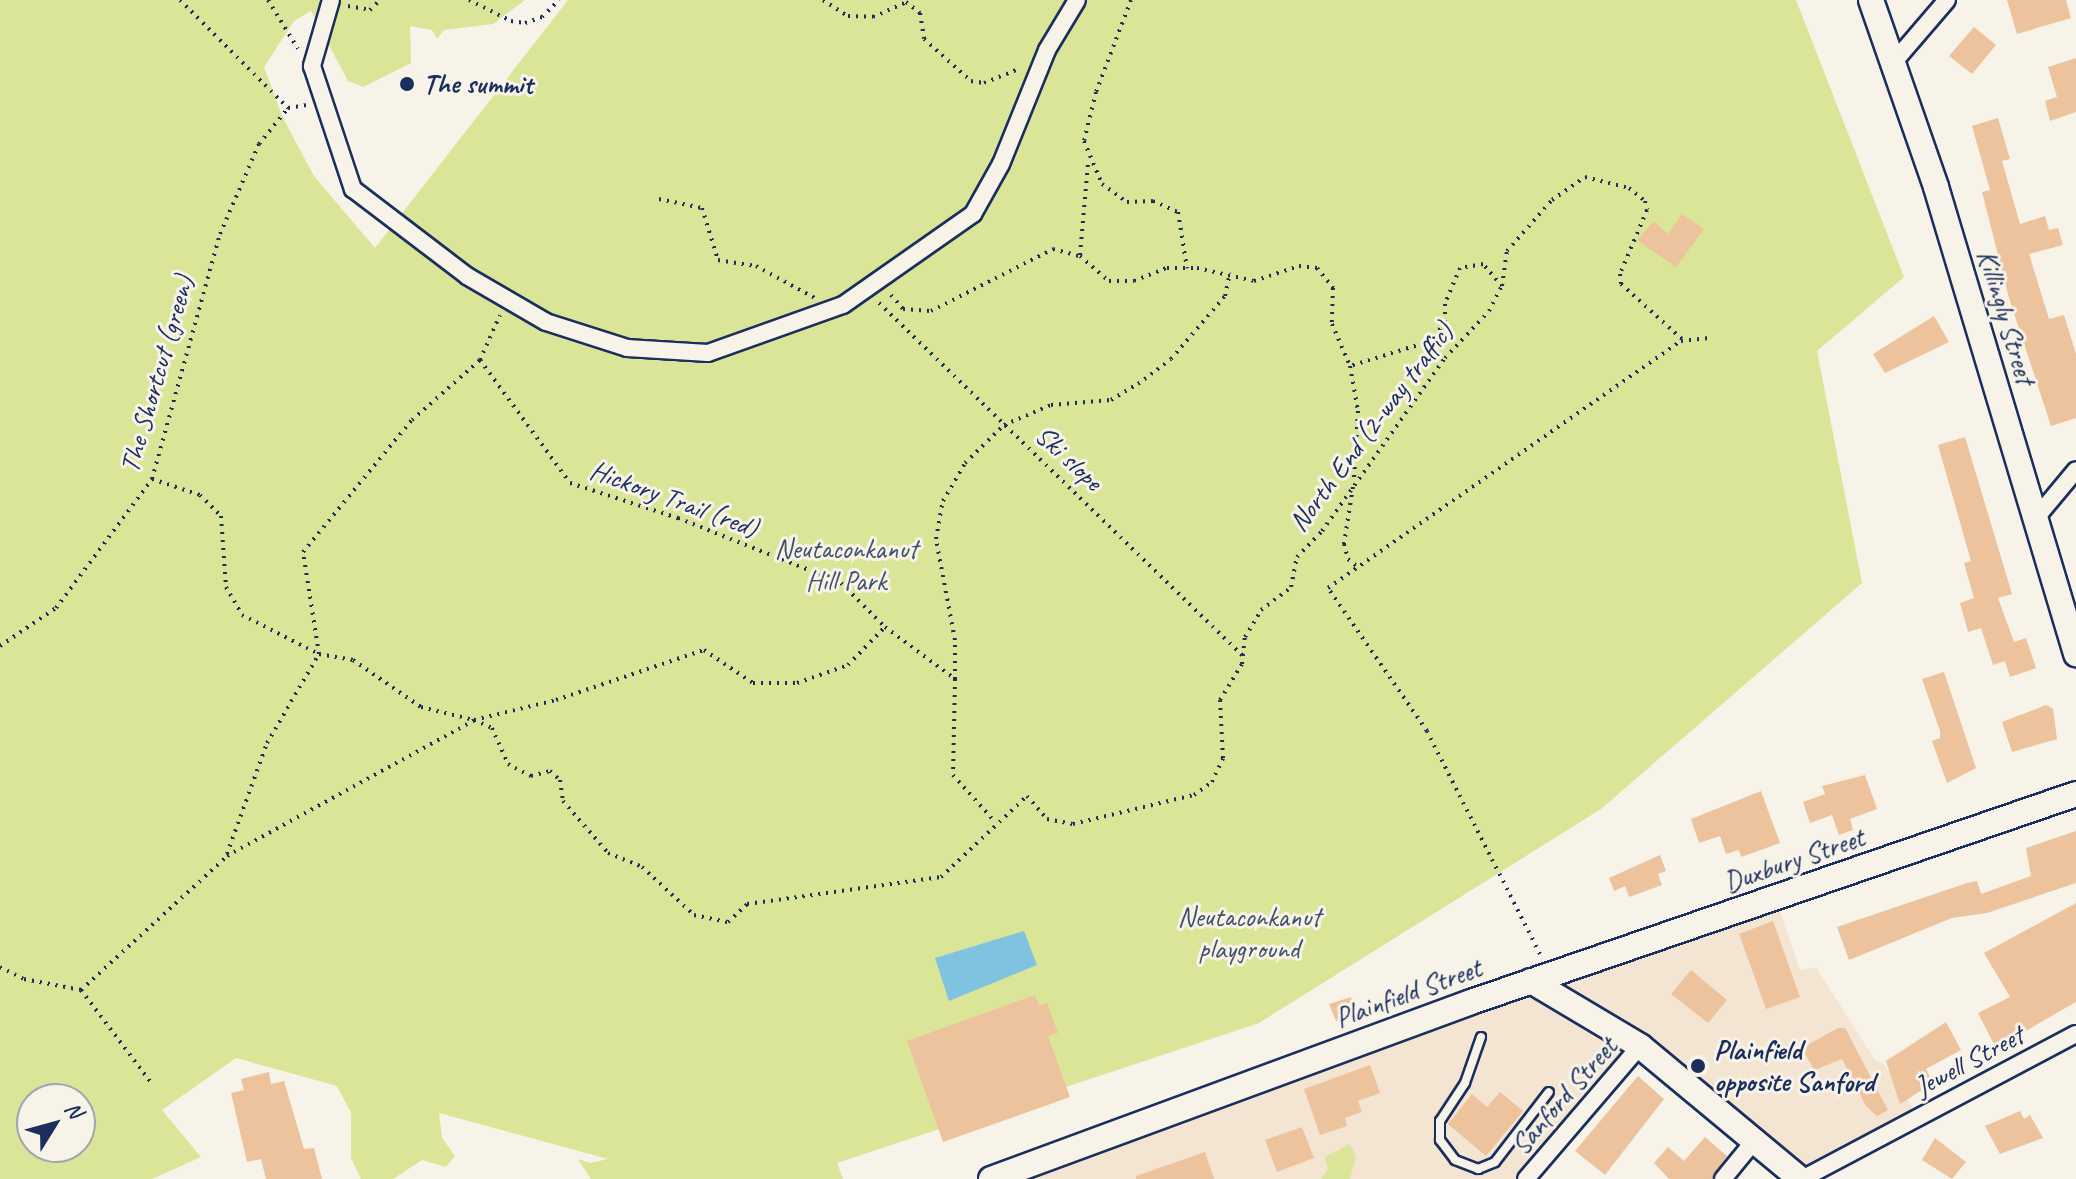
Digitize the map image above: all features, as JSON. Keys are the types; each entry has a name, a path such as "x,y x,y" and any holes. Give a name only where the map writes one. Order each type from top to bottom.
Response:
{"main road":[{"name":"Killingly Street","path":"1871,0 2036,518 2076,654"},
{"name":"Duxbury Street","path":"1531,981 2076,794"},
{"path":"1531,981 1640,1046 1801,1179"},
{"name":"Plainfield Street","path":"991,1179 1531,981"}],"street":[{"path":"330,5 312,66 353,189 467,276 546,322 627,348 708,353 825,307 843,305 973,214 1001,164 1047,50 1077,0"},
{"path":"1893,63 1947,0"},
{"path":"2036,518 2076,470"},
{"name":"Jewell Street","path":"1801,1179 2076,1034"},
{"name":"Sanford Street","path":"1526,1179 1640,1046"},
{"path":"1723,1179 1754,1141"}],"lane":[{"path":"1481,1037 1465,1083 1440,1121 1440,1140 1455,1160 1487,1167 1549,1092"}],"path":[{"path":"180,0 288,108 322,103"},
{"path":"268,0 281,27 312,66"},
{"path":"330,5 370,10 380,0"},
{"path":"469,0 511,21 525,23 542,17 559,0"},
{"path":"823,0 848,16 873,17 906,2 920,13 924,39 971,81 984,83 1008,74 1047,50"},
{"path":"1080,256 1088,162 1084,141 1087,120 1131,0"},
{"name":"The Shortcut (green)","path":"0,646 56,608 152,479 220,234 259,144 288,108"},
{"path":"1088,162 1102,184 1127,202 1153,201 1178,212 1187,268"},
{"path":"1502,286 1507,251 1552,200 1585,177 1629,188 1645,201 1647,210 1620,274 1621,284 1684,341"},
{"path":"659,199 702,208 718,260 756,266 804,288 825,307"},
{"path":"896,301 912,313 931,311 1034,255 1053,249 1080,256 1109,281 1134,281 1167,268 1230,273 1254,281 1299,266 1317,268 1333,288 1332,324 1350,366 1358,411 1354,480 1344,544 1358,567"},
{"name":"North End (2-way traffic)","path":"996,823 1027,796 1047,819 1073,824 1194,795 1212,782 1223,758 1220,700 1243,656 1245,637 1261,610 1291,587 1297,557 1322,531 1354,480 1445,358 1489,311 1502,286 1483,264 1460,268 1445,304 1445,322 1431,341 1350,366"},
{"path":"152,479 200,495 221,516 226,587 242,615 319,654 353,660 421,707 474,720 492,728 508,764 531,776 550,771 560,780 563,801 608,853 642,867 694,915 728,922 747,904 941,877 996,823 953,775 955,640 936,539 943,501 965,463 1004,425 1051,405 1111,400 1171,359 1225,296 1230,273"},
{"name":"Ski slope","path":"866,290 1243,656"},
{"path":"227,856 267,743 319,654 303,552 412,420 480,360 507,300"},
{"path":"1554,952 1542,956 1427,731 1328,588 1684,341 1709,338"},
{"name":"Hickory Trail (red)","path":"480,360 570,483 678,518 841,583 885,627 955,679"},
{"path":"81,990 227,856 474,720 556,700 704,650 753,683 797,683 848,665 885,627"},
{"path":"0,967 24,979 81,990 152,1084"}],"shaded area":[{"path":"1777,903 1800,970 1816,967 1875,1060 1884,1064 1919,1117 1809,1179 1642,1057 1527,1179 1350,1179 1328,1170 1321,1179 984,1179"}],"green space":[{"name":"Neutaconkanut Hill Park","path":"0,0 525,0 493,24 444,30 437,39 432,30 410,26 411,63 363,87 348,81 311,11 294,21 264,67 283,118 314,176 375,248 568,0 1796,0 1904,277 1817,351 1862,583 1601,809 1259,1023 837,1163 843,1179 591,1179 578,1159 590,1163 608,1159 439,1113 442,1138 455,1156 446,1167 422,1160 393,1179 361,1179 351,1158 351,1113 337,1086 236,1058 162,1110 201,1157 152,1179 0,1179"},
{"path":"1350,1144 1356,1157 1350,1179 1321,1179 1328,1169 1325,1157"}],"water":[{"path":"1024,931 1037,965 949,1001 935,958"}],"building":[{"path":"2007,0 2066,0 2071,18 2017,34"},
{"path":"1974,27 1996,45 1972,74 1949,56"},
{"path":"2076,58 2076,112 2050,121 2045,101 2057,97 2048,67"},
{"path":"1998,118 2010,159 2002,161 2020,224 2045,216 2049,230 2058,228 2063,245 2029,254 2049,319 2064,315 2076,354 2076,418 2051,426 2009,298 1982,192 1990,190 1972,126"},
{"path":"1682,214 1704,229 1676,267 1637,240 1654,221 1668,234"},
{"path":"1934,316 1949,342 1885,373 1873,354"},
{"path":"1965,437 2012,594 1998,598 2014,642 2026,638 2036,668 2010,677 2005,661 1993,665 1981,628 1968,632 1960,603 1974,598 1964,563 1971,561 1938,445"},
{"path":"1944,672 1976,768 1947,783 1932,741 1940,738 1940,731 1922,679"},
{"path":"2046,705 2053,709 2057,739 2012,752 2002,722"},
{"path":"1865,775 1877,809 1850,819 1853,830 1839,835 1832,815 1810,823 1803,802 1825,794 1822,786"},
{"path":"1761,791 1780,843 1741,857 1739,850 1726,854 1720,836 1699,843 1691,819"},
{"path":"2076,831 2076,883 1987,913 1952,918 1849,960 1837,927 1967,883 1977,881 1981,894 2031,876 2026,848"},
{"path":"1660,855 1666,871 1658,874 1662,885 1629,897 1625,886 1614,891 1609,878"},
{"path":"2076,903 2076,1002 1996,1048 1978,1013 2010,997 1984,953"},
{"path":"1773,921 1800,997 1766,1009 1739,934"},
{"path":"1691,970 1727,1000 1708,1023 1671,994"},
{"path":"1035,995 1039,1006 1047,1003 1058,1033 1048,1036 1070,1097 943,1142 907,1041"},
{"path":"1351,997 1357,1014 1336,1021 1329,1004"},
{"path":"1946,1022 1961,1050 1926,1069 1933,1083 1900,1104 1886,1061"},
{"path":"1838,1028 1845,1028 1888,1110 1877,1116 1866,1106 1842,1059 1814,1070 1802,1048"},
{"path":"1370,1065 1380,1093 1358,1101 1362,1112 1345,1118 1347,1126 1320,1135 1304,1089"},
{"path":"269,1072 271,1084 284,1081 304,1149 314,1148 322,1179 266,1179 261,1159 247,1162 231,1093 244,1090 241,1079"},
{"path":"1638,1076 1664,1099 1605,1175 1575,1151"},
{"path":"1500,1092 1523,1111 1486,1156 1448,1124 1472,1094 1487,1107"},
{"path":"2020,1111 2024,1119 2030,1115 2043,1138 2000,1154 1985,1126"},
{"path":"1302,1127 1314,1158 1277,1172 1265,1140"},
{"path":"1705,1137 1727,1156 1712,1179 1669,1179 1654,1163 1668,1147 1684,1161"},
{"path":"1935,1138 1966,1162 1952,1179 1922,1160"},
{"path":"1205,1152 1214,1179 1136,1179 1136,1176"}],"place":[{"name":"The summit","path":"407,84"},
{"name":"Plainfield opposite Sanford","path":"1698,1066"}],"park label":[{"name":"Neutaconkanut playground","path":"1249,933"}]}
